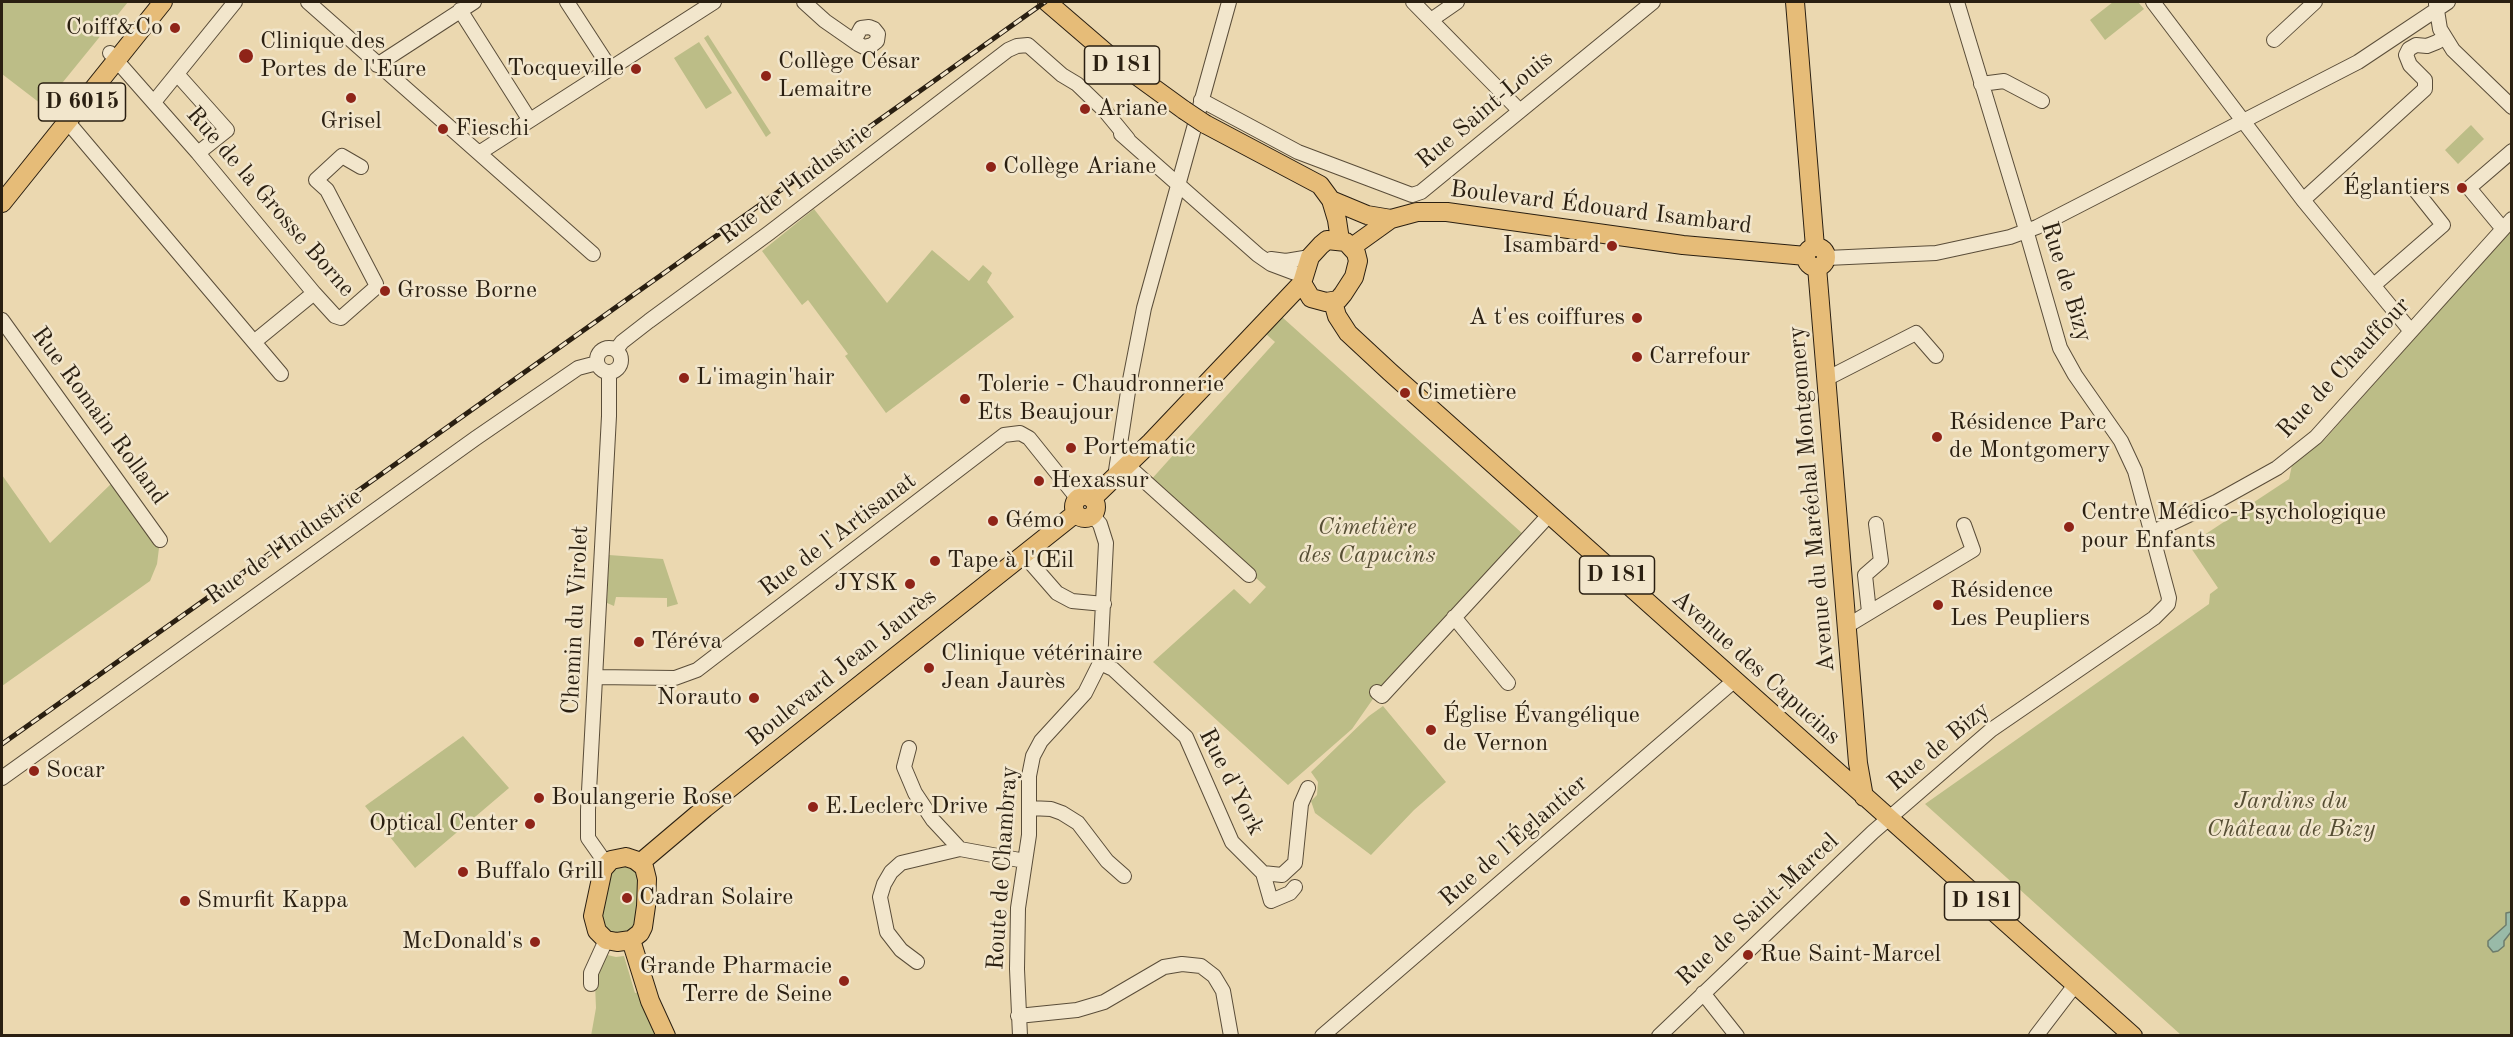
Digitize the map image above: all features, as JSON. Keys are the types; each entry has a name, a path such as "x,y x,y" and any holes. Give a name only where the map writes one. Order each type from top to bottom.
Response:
{"main road":[{"name":"D 6015","path":"2,203 152,2"},
{"name":"D 6015","path":"113,56 163,2"},
{"name":"D 181","path":"1047,2 1111,57 1184,110 1205,124 1320,185 1330,200 1346,244 1358,261 1349,285 1338,300 1333,302"},
{"name":"Avenue du Maréchal Montgomery","path":"1795,2 1858,763 1864,797"},
{"name":"D 6015","path":"2,188 65,117"},
{"path":"1306,176 1326,211 1328,225 1315,251 1305,286 1319,302 1333,302"},
{"name":"Boulevard Édouard Isambard","path":"1330,200 1367,215 1391,219"},
{"name":"Boulevard Édouard Isambard","path":"1346,244 1391,219 1417,212 1447,212 1683,245 1816,257"},
{"path":"1315,251 1327,240 1346,244"},
{"name":"Boulevard Jean Jaurès","path":"640,863 689,820 1084,506 1115,479 1124,458 1279,309 1281,304 1305,286"},
{"name":"Avenue des Capucins","path":"1333,302 1337,316 1348,333 1843,779 2133,1035"},
{"path":"1843,779 1858,763"},
{"path":"626,857 640,863 647,879 643,927 631,940 617,942 606,940 597,931 593,915 600,880 606,865 617,858 626,857"},
{"path":"631,940 650,1001 666,1035"}],"street":[{"path":"154,102 235,2"},
{"path":"308,2 593,254"},
{"path":"377,65 474,2"},
{"path":"567,2 610,68"},
{"path":"479,153 714,2"},
{"path":"804,2 825,21 854,41"},
{"path":"1229,2 1144,308 1129,385 1124,458 1249,574"},
{"path":"1413,2 1519,110"},
{"path":"1431,20 1457,2"},
{"name":"Rue Saint-Louis","path":"1201,100 1298,152 1412,195 1421,192 1653,2"},
{"name":"Rue de Bizy","path":"1888,818 1991,730 2165,609 2169,598 2135,471 2121,441 2075,375 2060,348 1981,84 1959,2"},
{"path":"2153,2 2303,200 2410,330"},
{"path":"2274,40 2300,6 2315,2"},
{"path":"1816,257 1936,252 1978,245 2026,231 2358,62 2440,4"},
{"path":"2440,4 2440,29 2453,50 2511,107"},
{"path":"460,10 529,119"},
{"path":"2303,200 2425,89 2425,80 2410,65 2406,55 2409,49 2416,45 2427,46 2445,37"},
{"name":"Rue de l'Industrie","path":"616,350 622,342 649,321 1016,51 1077,84 1105,111 1128,139 1178,184"},
{"name":"Rue de la Grosse Borne","path":"113,56 198,153 314,293 335,316 341,318 374,289 376,284 327,190 316,180 342,156 361,167"},
{"path":"177,74 227,130 198,153"},
{"path":"1981,84 2004,81 2042,101"},
{"path":"65,117 281,374"},
{"path":"2507,224 2469,188 2511,151"},
{"path":"1178,184 1258,255 1305,286"},
{"path":"2374,285 2443,225 2415,191"},
{"name":"Rue de Chauffour","path":"2152,532 2216,502 2277,468 2316,438 2507,224"},
{"path":"1258,255 1286,261 1315,251"},
{"path":"254,342 314,293"},
{"name":"Rue Romain Rolland","path":"2,320 160,540"},
{"path":"1826,379 1916,333 1936,356"},
{"path":"608,348 616,350 621,356 621,364 616,370 609,372 602,370 597,363 601,351 608,348"},
{"name":"Rue de l'Industrie","path":"2,778 476,438 578,368 597,363"},
{"name":"Chemin du Virolet","path":"606,865 588,838 609,372"},
{"name":"Rue de l'Artisanat","path":"595,677 675,678 697,670 1004,435 1020,433 1029,438 1084,506"},
{"name":"Route de Chambray","path":"1020,1035 1018,908 1025,861 1030,808 1029,776 1033,756 1041,741 1085,693 1101,658 1106,543 1100,524 1084,506"},
{"path":"1377,692 1382,696 1549,515"},
{"path":"1869,612 1865,575 1881,561 1876,524"},
{"path":"1847,626 1973,550 1964,525"},
{"path":"1023,554 1057,593 1072,602 1104,604"},
{"path":"1454,617 1508,683"},
{"name":"Rue d'York","path":"1101,658 1186,737 1232,842 1263,873 1282,875 1294,863 1301,804 1308,788"},
{"name":"Rue de l'Églantier","path":"1322,1035 1735,680"},
{"path":"909,748 904,767 915,793 933,820 960,849"},
{"path":"1030,808 1051,809 1078,823 1107,861 1124,876"},
{"name":"Rue de Saint-Marcel","path":"1659,1035 1888,818"},
{"path":"917,962 901,950 887,932 880,897 891,872 901,863 960,849 1025,861"},
{"path":"1263,873 1271,901 1290,893 1295,887"},
{"path":"591,984 591,973 606,940"},
{"path":"1018,1016 1077,1010 1104,1002 1164,967 1182,964 1201,966 1214,976 1223,991 1231,1035"},
{"path":"2036,1035 2076,985"},
{"path":"1703,993 1737,1035"}],"green space":[{"path":"2,2 128,2 50,98 55,103 49,110 2,74"},
{"path":"2113,2 2138,2 2144,9 2105,40 2090,20"},
{"path":"708,35 771,133 766,137 704,38"},
{"path":"699,42 732,93 706,109 674,58"},
{"path":"2471,125 2484,139 2458,164 2445,150"},
{"path":"814,209 887,303 932,250 969,281 983,265 992,273 987,282 1014,317 886,413 845,356 848,354 808,300 802,305 762,251"},
{"name":"Jardins du Château de Bizy","path":"2511,230 2512,1033 2509,1035 2181,1035 1925,804 2209,604 2210,594 2218,588 2189,545 2289,479 2292,465 2326,438"},
{"name":"Cimetière des Capucins","path":"1282,317 1523,534 1375,696 1352,729 1288,785 1153,662 1234,589 1250,604 1266,587 1149,482 1275,342 1266,334"},
{"path":"2,475 50,543 113,482 159,548 157,564 150,581 2,686"},
{"path":"609,555 663,559 678,604 667,607 667,598 616,597 614,606 607,603"},
{"path":"1383,706 1446,782 1414,810 1371,855 1315,813 1311,801 1317,795 1318,782 1311,772 1369,716"},
{"path":"463,736 509,788 415,868 365,806"},
{"path":"625,863 639,874 636,925 624,935 608,932 600,916 612,869"},
{"path":"603,954 624,956 635,993 639,992 658,1035 591,1036 596,1008 595,984"}],"shaded area":[{"path":"2511,912 2511,932 2504,941 2504,946 2493,952 2488,946 2488,941 2506,925 2506,913"}],"railway":[{"path":"2,744 1045,2"}],"place":[{"name":"Coiff&Co","path":"175,28"},
{"name":"Clinique des Portes de l'Eure","path":"246,56"},
{"name":"Tocqueville","path":"636,69"},
{"name":"Collège César Lemaitre","path":"766,76"},
{"name":"Grisel","path":"351,98"},
{"name":"Ariane","path":"1085,109"},
{"name":"Fieschi","path":"443,129"},
{"name":"Collège Ariane","path":"991,167"},
{"name":"Églantiers","path":"2462,188"},
{"name":"Isambard","path":"1612,246"},
{"name":"Grosse Borne","path":"385,291"},
{"name":"A t'es coiffures","path":"1637,318"},
{"name":"Carrefour","path":"1637,357"},
{"name":"L'imagin'hair","path":"684,378"},
{"name":"Cimetière","path":"1405,393"},
{"name":"Tolerie - Chaudronnerie Ets Beaujour","path":"965,399"},
{"name":"Résidence Parc de Montgomery","path":"1937,437"},
{"name":"Portematic","path":"1071,448"},
{"name":"Hexassur","path":"1039,481"},
{"name":"Gémo","path":"993,521"},
{"name":"Centre Médico-Psychologique pour Enfants","path":"2069,527"},
{"name":"Tape à l'Œil","path":"935,561"},
{"name":"JYSK","path":"910,584"},
{"name":"Résidence Les Peupliers","path":"1938,605"},
{"name":"Téréva","path":"639,642"},
{"name":"Clinique vétérinaire Jean Jaurès","path":"929,668"},
{"name":"Norauto","path":"754,698"},
{"name":"Église Évangélique de Vernon","path":"1431,730"},
{"name":"Socar","path":"34,771"},
{"name":"Boulangerie Rose","path":"539,798"},
{"name":"E.Leclerc Drive","path":"813,807"},
{"name":"Optical Center","path":"530,824"},
{"name":"Buffalo Grill","path":"463,872"},
{"name":"Cadran Solaire","path":"627,898"},
{"name":"Smurfit Kappa","path":"185,901"},
{"name":"McDonald's","path":"535,942"},
{"name":"Rue Saint-Marcel","path":"1748,955"},
{"name":"Grande Pharmacie Terre de Seine","path":"844,981"}]}
